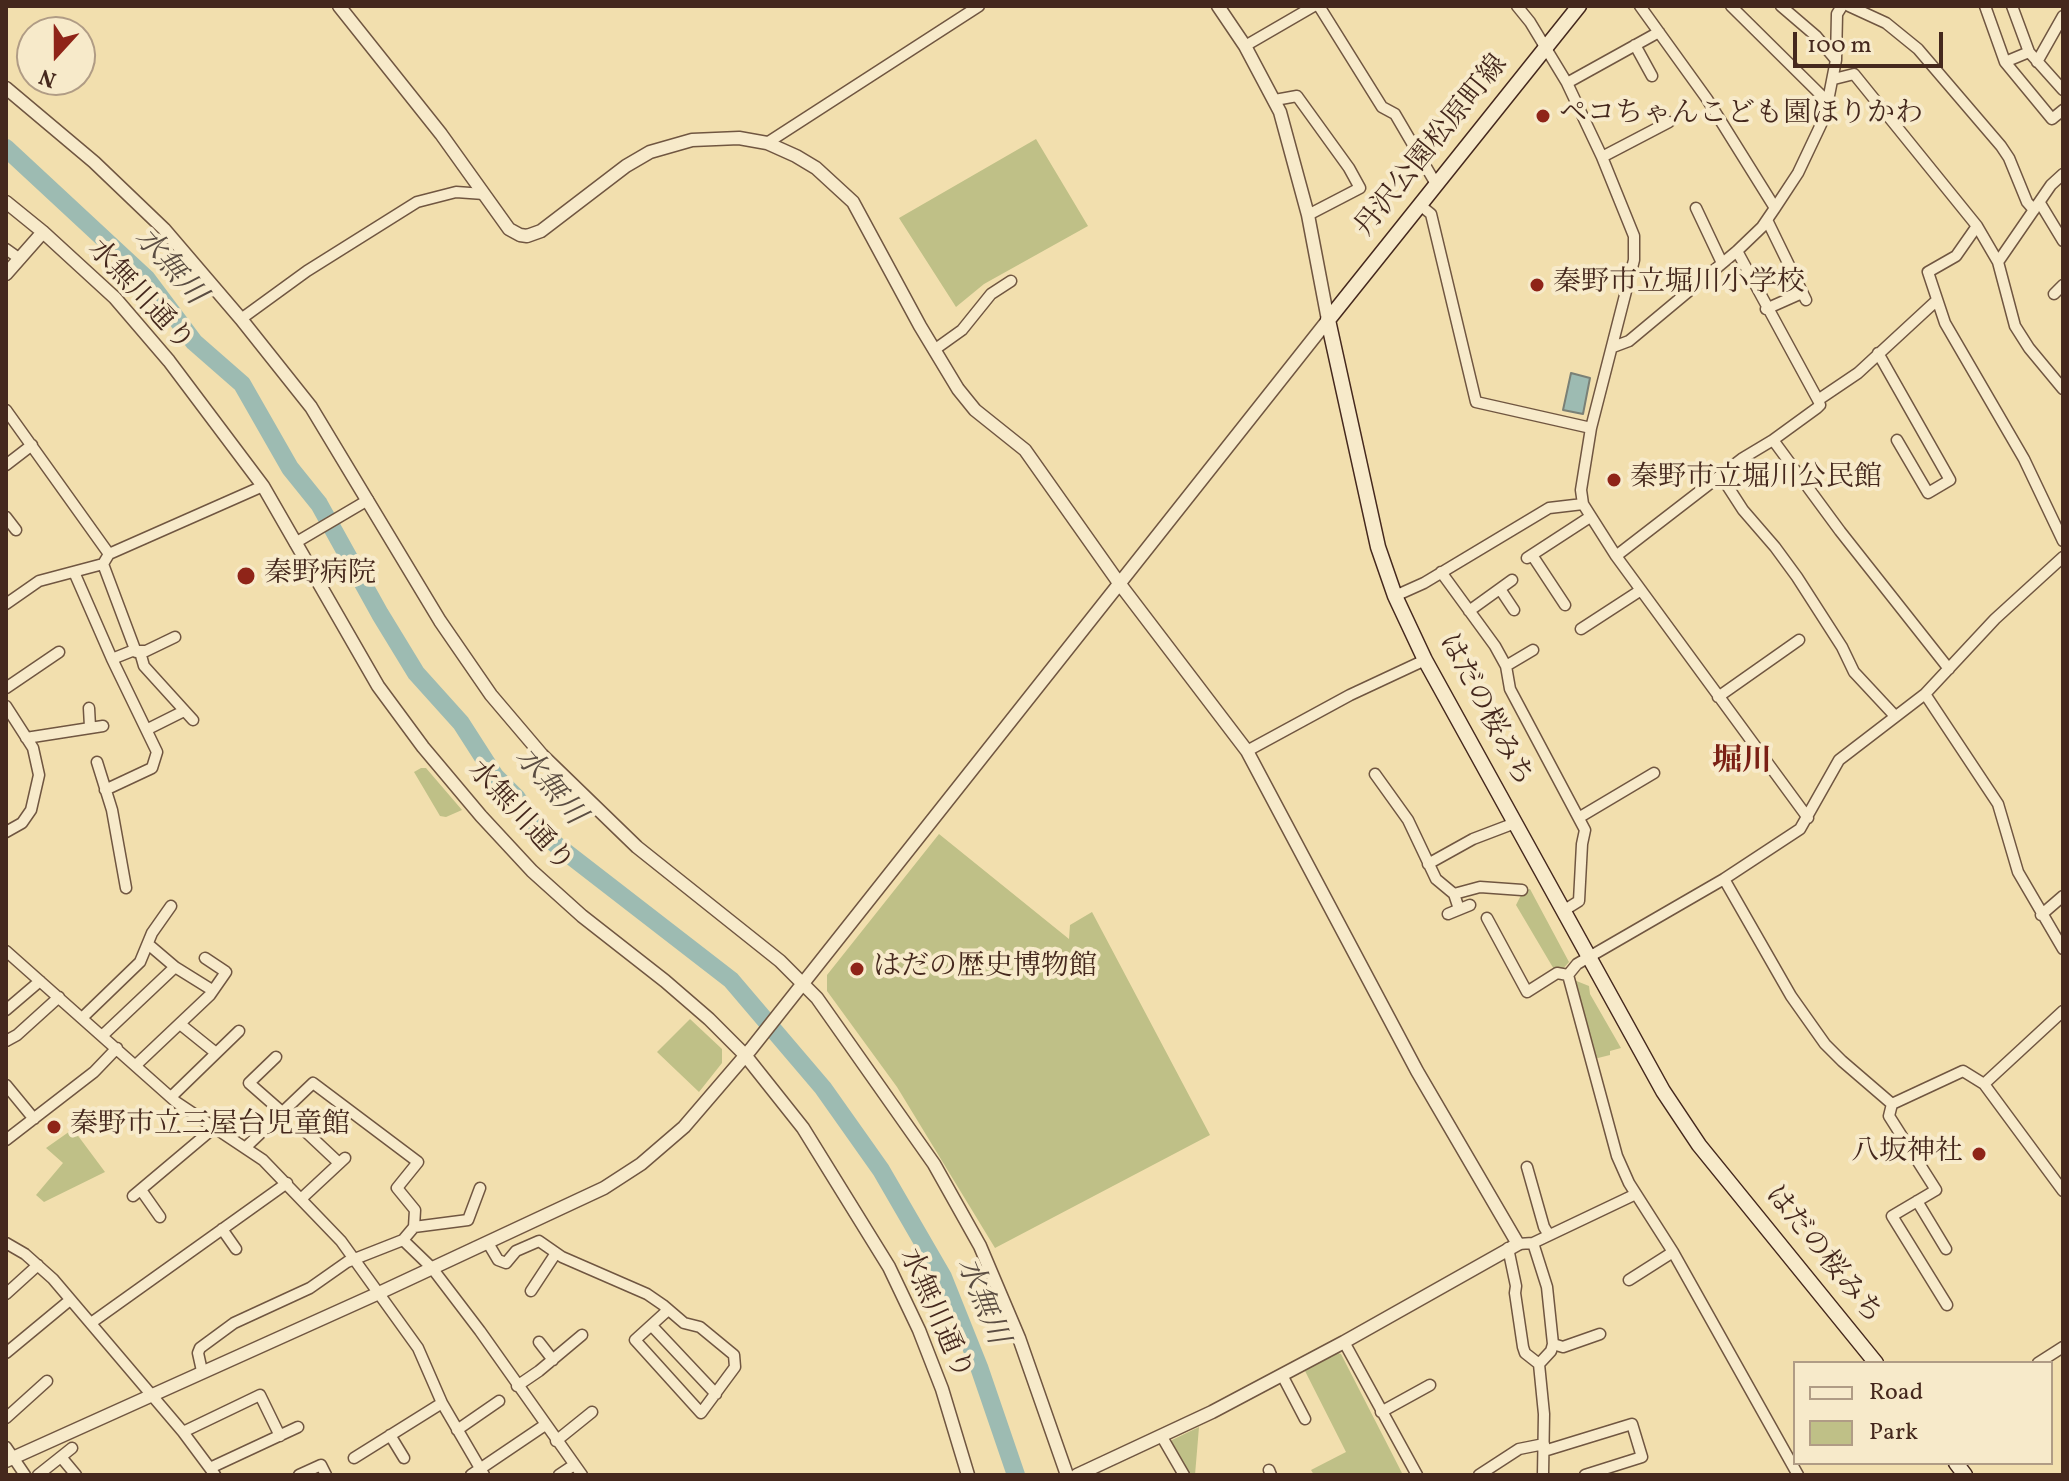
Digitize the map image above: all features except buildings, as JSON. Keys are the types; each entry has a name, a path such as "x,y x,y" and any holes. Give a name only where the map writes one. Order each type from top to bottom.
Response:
{"main road":[{"name":"丹沢公園松原町線","path":"1328,320 1579,6"},
{"name":"はだの桜みち","path":"1328,320 1378,547 1395,596 1425,660 1642,1055 1699,1145 1874,1361"}],"street":[{"path":"339,6 441,134 509,229 527,236 541,231 626,166 650,152 692,140 739,138 767,143 816,168 853,202 934,350 975,410 1025,450 1119,583 1247,751 1513,1246 1515,1293 1523,1347 1525,1353 1539,1364 1544,1414 1543,1475"},
{"path":"767,143 979,6"},
{"name":"はだの桜みち","path":"1218,6 1275,100 1308,215 1328,320"},
{"path":"1245,46 1317,6 1382,107 1395,114 1436,184"},
{"path":"1517,6 1567,83 1602,157 1628,219 1635,245 1634,260 1591,428 1581,490 1583,504 1616,556 1808,818"},
{"path":"1640,6 1707,99 1775,208"},
{"path":"1731,6 1829,103"},
{"path":"1781,6 1816,36 1836,60"},
{"path":"1613,347 1629,341 1737,251 1767,220 1808,154 1829,103 1836,60 1837,14 1842,6"},
{"path":"1849,6 1886,23 1918,49 2001,146 2027,202 2037,206 2063,241"},
{"path":"1985,6 2005,62 2052,119 2063,110"},
{"path":"2012,6 2029,52 2063,90"},
{"path":"2037,62 2063,16"},
{"path":"1567,83 1659,32"},
{"path":"1635,45 1652,76"},
{"path":"2005,62 2029,52"},
{"path":"1834,79 1854,74 1977,226 1998,262 2015,326 2063,389"},
{"path":"6,88 94,162 164,229 241,319 311,407 362,504 491,695 542,755 637,847 780,961 817,998 934,1164 980,1246 1019,1338 1067,1475"},
{"path":"1275,100 1297,96 1360,188 1308,215"},
{"path":"1602,157 1669,122"},
{"path":"1998,262 2051,185 2063,174"},
{"path":"241,319 307,271 417,202 443,194 484,194"},
{"name":"水無川通り","path":"6,202 115,298 169,361 301,539 378,686 423,747 481,816 562,898 748,1052 803,1128 889,1267 936,1374 968,1475"},
{"path":"1420,205 1431,214 1476,402 1591,428"},
{"path":"1696,208 1722,263"},
{"path":"1766,309 1804,296 1767,220"},
{"path":"1977,226 1956,256 1928,272 1936,301 1955,342 2024,459 2063,541"},
{"path":"6,274 43,232"},
{"path":"6,249 20,259"},
{"path":"1616,556 1743,458 1820,405 1737,251"},
{"path":"934,350 962,330 991,294 1011,281"},
{"path":"2054,294 2063,285"},
{"path":"1818,400 1858,373 1936,301"},
{"path":"25,1475 9,1455 379,1293 604,1188 641,1164 684,1127 748,1052 1328,320"},
{"path":"1878,353 1950,480 1928,493 1897,440"},
{"path":"6,410 106,559 144,666 193,720"},
{"path":"1773,440 1949,669"},
{"path":"6,465 32,445"},
{"path":"1721,476 1743,510 1797,577 1842,647 1854,672 1895,716"},
{"path":"6,604 39,581 106,559 263,486"},
{"path":"301,539 362,504"},
{"path":"1395,596 1424,583 1549,508 1583,504"},
{"path":"6,517 15,530"},
{"path":"1565,605 1561,591 1529,556 1590,517"},
{"path":"1798,1475 1617,1156 1568,975 1577,964 1724,879 1800,829 1839,760 1925,694 1995,619 2063,557"},
{"path":"74,572 157,752 152,768 105,790"},
{"path":"1441,572 1506,666 1510,689 1585,830 1579,901 1563,911"},
{"path":"1469,611 1512,580"},
{"path":"1500,589 1514,610"},
{"path":"1581,629 1641,590"},
{"path":"112,659 175,637"},
{"path":"1718,697 1799,640"},
{"path":"1506,666 1533,650"},
{"path":"6,688 59,652"},
{"path":"1247,751 1350,695 1425,660"},
{"path":"1925,694 1998,804 2018,872 2063,949"},
{"path":"6,706 38,763 31,810 22,823 6,832"},
{"path":"89,708 90,727"},
{"path":"148,729 184,711"},
{"path":"26,738 103,726"},
{"path":"97,762 126,888"},
{"path":"1580,817 1654,773"},
{"path":"1375,774 1408,820 1436,879 1464,907 1448,914"},
{"path":"1428,864 1473,839 1515,823"},
{"path":"1724,879 1791,996 1816,1032 1842,1061 1892,1104"},
{"path":"1454,894 1480,887 1522,890"},
{"path":"2041,915 2063,896"},
{"path":"83,1017 140,962 152,933 171,906"},
{"path":"1487,918 1527,992 1557,973 1568,975"},
{"path":"148,944 175,967 212,990"},
{"path":"6,951 171,1097 246,1147 302,1198 356,1259 418,1348 442,1403 479,1473 545,1425"},
{"path":"136,1065 230,975 205,958"},
{"path":"103,1035 175,967"},
{"path":"6,1010 40,981"},
{"path":"6,1041 17,1035 59,997"},
{"path":"1984,1084 2063,1011"},
{"path":"180,1024 216,1053"},
{"path":"171,1097 239,1031"},
{"path":"6,1140 94,1072 117,1048"},
{"path":"276,1057 249,1083 282,1112"},
{"path":"1892,1104 1963,1071 1984,1084 2063,1191"},
{"path":"202,1371 200,1348 216,1335 234,1323 310,1288 347,1262 403,1240 414,1227 415,1210 397,1188 418,1162 313,1083 246,1147"},
{"path":"6,1085 34,1119"},
{"path":"1892,1104 1889,1116 1936,1190 1892,1216 1947,1305"},
{"path":"160,1217 137,1193 174,1168 215,1127"},
{"path":"302,1198 342,1160 313,1134"},
{"path":"1527,1167 1549,1235"},
{"path":"91,1323 287,1183"},
{"path":"414,1227 468,1220 480,1188"},
{"path":"1077,1475 1162,1437 1282,1375 1513,1246 1533,1243 1636,1194"},
{"path":"1917,1201 1946,1249"},
{"path":"222,1229 236,1249"},
{"path":"403,1240 432,1268 582,1475"},
{"path":"488,1243 502,1263 510,1261 516,1251 539,1241 556,1253 647,1294 668,1310 684,1323 700,1327 734,1355 735,1367 701,1413 635,1340 668,1310"},
{"path":"6,1243 38,1265 91,1323 212,1471 298,1427"},
{"path":"1533,1243 1547,1287 1553,1344 1539,1364"},
{"path":"1629,1280 1673,1252"},
{"path":"531,1291 556,1253"},
{"path":"6,1294 38,1265"},
{"path":"6,1353 70,1300"},
{"path":"652,1326 716,1394"},
{"path":"1553,1344 1563,1347 1600,1334"},
{"path":"517,1386 582,1335"},
{"path":"539,1342 553,1360"},
{"path":"1344,1342 1417,1475"},
{"path":"2042,1361 2062,1351"},
{"path":"1282,1375 1305,1419"},
{"path":"6,1418 47,1381"},
{"path":"1381,1412 1430,1385"},
{"path":"183,1432 260,1395 280,1436"},
{"path":"457,1430 499,1401"},
{"path":"354,1458 442,1403"},
{"path":"556,1441 592,1412"},
{"path":"1479,1475 1519,1449 1544,1448 1632,1424 1642,1457 1585,1475"},
{"path":"390,1435 404,1458"},
{"path":"1162,1437 1184,1475"},
{"path":"38,1475 72,1448"},
{"path":"61,1457 76,1475"},
{"path":"299,1475 321,1465 326,1475"},
{"path":"559,1475 574,1465"}],"green space":[{"path":"1036,139 1088,226 984,284 956,307 899,218"},
{"path":"426,768 462,810 446,817 440,816 414,772"},
{"path":"939,834 1069,939 1070,925 1092,912 1210,1135 995,1248 897,1087 827,991 827,975"},
{"path":"1530,889 1569,962 1561,971 1555,971 1516,905 1523,891"},
{"path":"1574,980 1589,986 1590,994 1621,1048 1610,1051 1610,1055 1594,1059"},
{"path":"690,1019 722,1049 722,1063 699,1092 657,1052"},
{"path":"73,1129 105,1172 44,1202 36,1195 63,1163 46,1148"},
{"path":"1338,1353 1403,1475 1314,1475 1311,1470 1346,1452 1305,1371"},
{"path":"1199,1427 1195,1475 1188,1475 1171,1444 1172,1440"}],"water":[{"path":"1571,373 1590,378 1583,414 1563,410"}],"waterway":[{"name":"水無川","path":"6,148 146,278 194,342 242,384 290,468 319,504 416,673 461,723 495,776 516,797 541,833 731,980 823,1088 881,1170 943,1277 979,1367 1016,1475"}],"place":[{"name":"ペコちゃんこども園ほりかわ","path":"1543,116"},
{"name":"秦野市立堀川小学校","path":"1537,285"},
{"name":"秦野市立堀川公民館","path":"1614,480"},
{"name":"秦野病院","path":"246,576"},
{"name":"はだの歴史博物館","path":"857,969"},
{"name":"秦野市立三屋台児童館","path":"54,1127"},
{"name":"八坂神社","path":"1979,1154"}],"district":[{"name":"堀川","path":"1742,763"}]}
